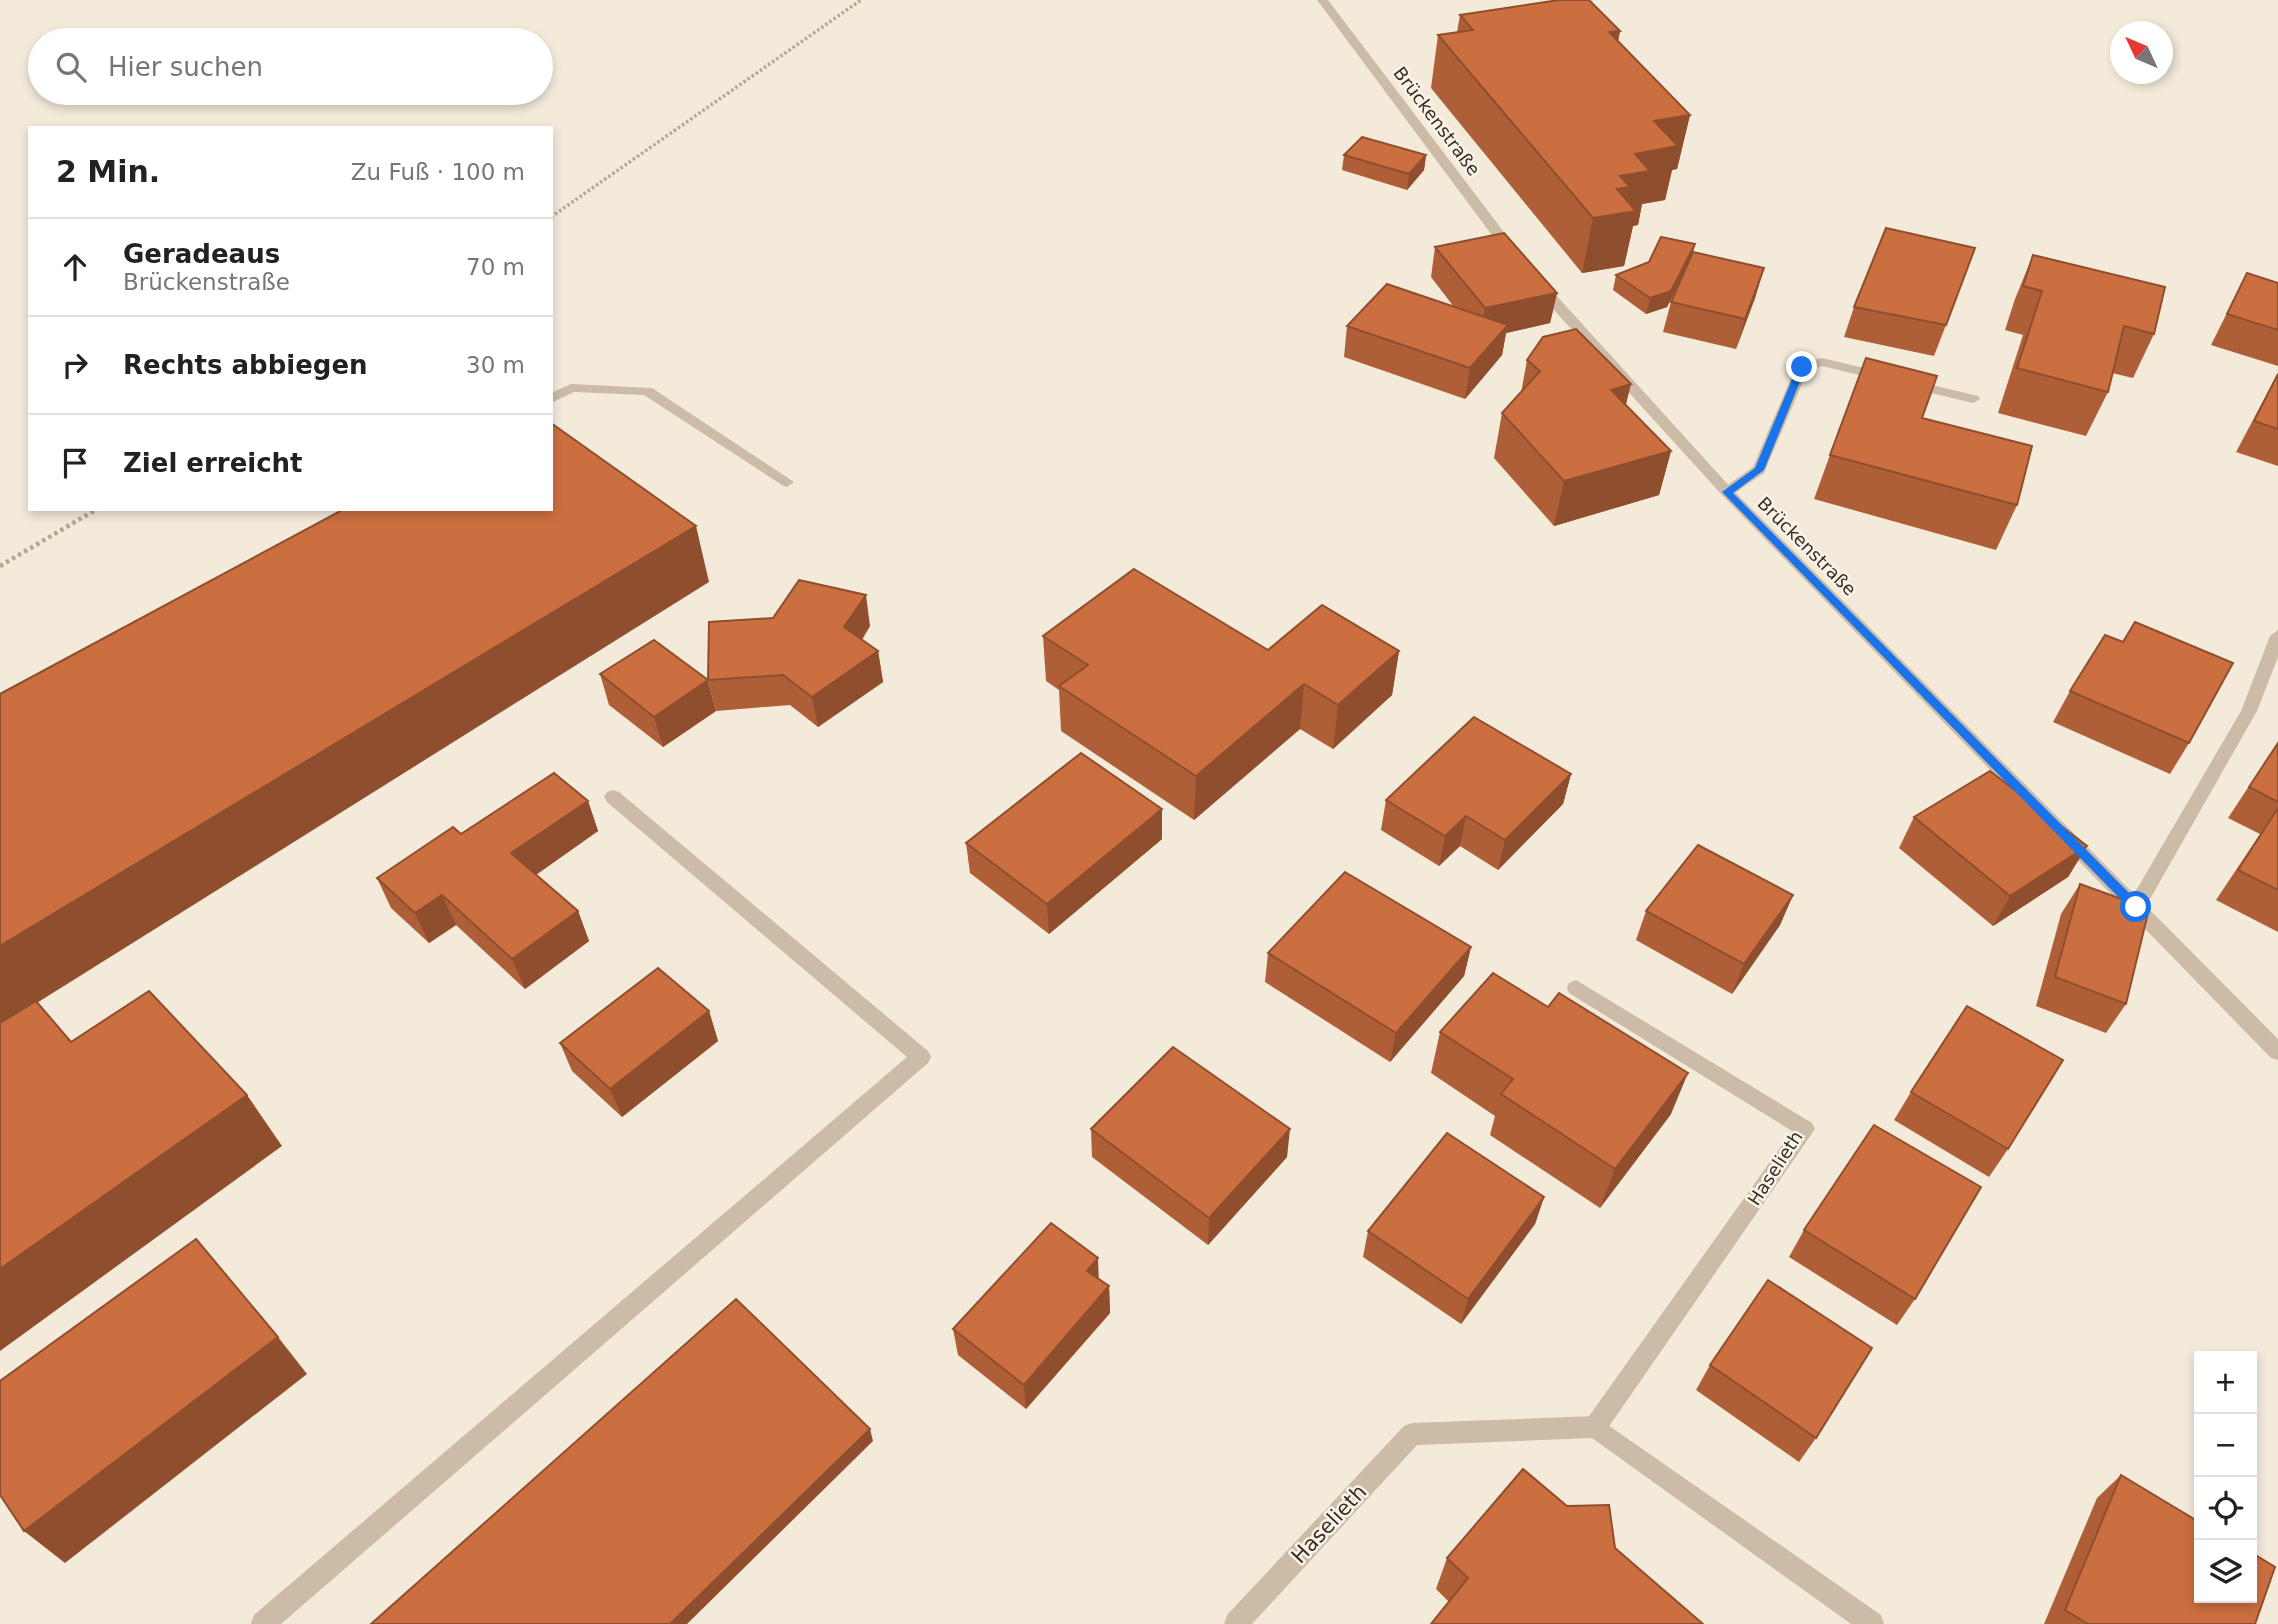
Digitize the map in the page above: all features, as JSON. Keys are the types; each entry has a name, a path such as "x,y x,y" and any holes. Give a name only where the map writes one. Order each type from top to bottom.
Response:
{"street":[{"name":"Brückenstraße","path":"1322,0 1529,274 1727,492 2278,1052"},
{"path":"1727,492 1759,470 1802,367 1822,362 1973,399"},
{"path":"553,398 571,388 648,391 788,482"},
{"path":"2136,907 2249,711 2278,636"},
{"path":"263,1624 920,1057 613,797"},
{"name":"Haselieth","path":"1236,1624 1412,1434 1594,1427 1805,1129 1576,988"},
{"path":"1594,1427 1872,1624"}],"path":[{"path":"553,216 861,0"},
{"path":"0,566 94,511"}],"building":[{"path":"1559,0 1589,0 1620,31 1609,32 1690,115 1654,121 1678,146 1635,154 1650,171 1620,176 1630,187 1617,189 1636,211 1593,218 1438,35 1473,30 1460,15"},
{"path":"1362,137 1426,155 1409,174 1344,155"},
{"path":"1886,228 1975,248 1946,325 1854,307"},
{"path":"1504,233 1557,293 1485,308 1435,247"},
{"path":"1661,237 1695,244 1671,291 1650,298 1616,275 1649,262"},
{"path":"1693,252 1764,268 1745,319 1671,302"},
{"path":"2033,255 2165,287 2154,334 2124,326 2108,392 2017,368 2042,291 2023,286"},
{"path":"2247,273 2278,283 2278,330 2227,314"},
{"path":"1387,284 1508,325 1470,368 1347,326"},
{"path":"1576,329 1631,384 1611,390 1671,451 1564,481 1502,413 1540,371 1527,360 1543,337"},
{"path":"1866,358 1937,376 1922,418 2032,446 2017,505 1830,455"},
{"path":"2278,374 2278,429 2254,421"},
{"path":"553,424 696,526 0,946 0,694 340,511 553,511"},
{"path":"1134,569 1268,650 1322,605 1399,651 1338,705 1304,684 1196,776 1059,686 1088,665 1043,636"},
{"path":"799,580 866,595 844,627 878,651 812,697 783,675 708,680 709,622 773,618"},
{"path":"2135,622 2233,663 2189,743 2070,691 2105,635 2123,642"},
{"path":"654,640 708,680 654,717 600,674"},
{"path":"1474,717 1571,774 1505,840 1466,816 1445,836 1386,800"},
{"path":"2278,743 2278,802 2249,787"},
{"path":"1081,753 1162,809 1047,904 966,843"},
{"path":"1990,771 2087,846 2010,896 1914,817"},
{"path":"554,773 588,801 511,853 578,911 512,959 442,895 415,913 377,878 453,827 461,834"},
{"path":"2278,808 2278,890 2238,870"},
{"path":"1698,845 1793,895 1744,964 1646,911"},
{"path":"1345,872 1471,947 1396,1033 1268,953"},
{"path":"2080,884 2149,909 2126,1004 2055,977"},
{"path":"658,968 709,1011 610,1089 560,1043"},
{"path":"1493,973 1548,1007 1559,993 1688,1073 1615,1169 1501,1094 1513,1079 1440,1032"},
{"path":"149,991 247,1095 0,1269 0,1023 36,1001 71,1042"},
{"path":"1967,1006 2063,1060 2008,1149 1911,1092"},
{"path":"1173,1047 1290,1129 1209,1218 1091,1129"},
{"path":"1874,1125 1981,1187 1915,1299 1804,1230"},
{"path":"1447,1133 1544,1197 1468,1299 1368,1231"},
{"path":"1051,1223 1098,1258 1087,1271 1109,1286 1024,1385 953,1329"},
{"path":"196,1239 278,1337 24,1531 0,1495 0,1381"},
{"path":"1768,1280 1872,1348 1816,1438 1710,1365"},
{"path":"736,1299 870,1429 670,1624 371,1624"},
{"path":"1523,1469 1567,1506 1609,1505 1615,1548 1703,1624 1431,1624 1468,1578 1447,1558"},
{"path":"2121,1475 2194,1519 2194,1603 2257,1603 2257,1556 2275,1567 2255,1624 2088,1624 2065,1610"}],"route":[{"path":"1802,367 1759,470 1727,492 2136,907"}]}
